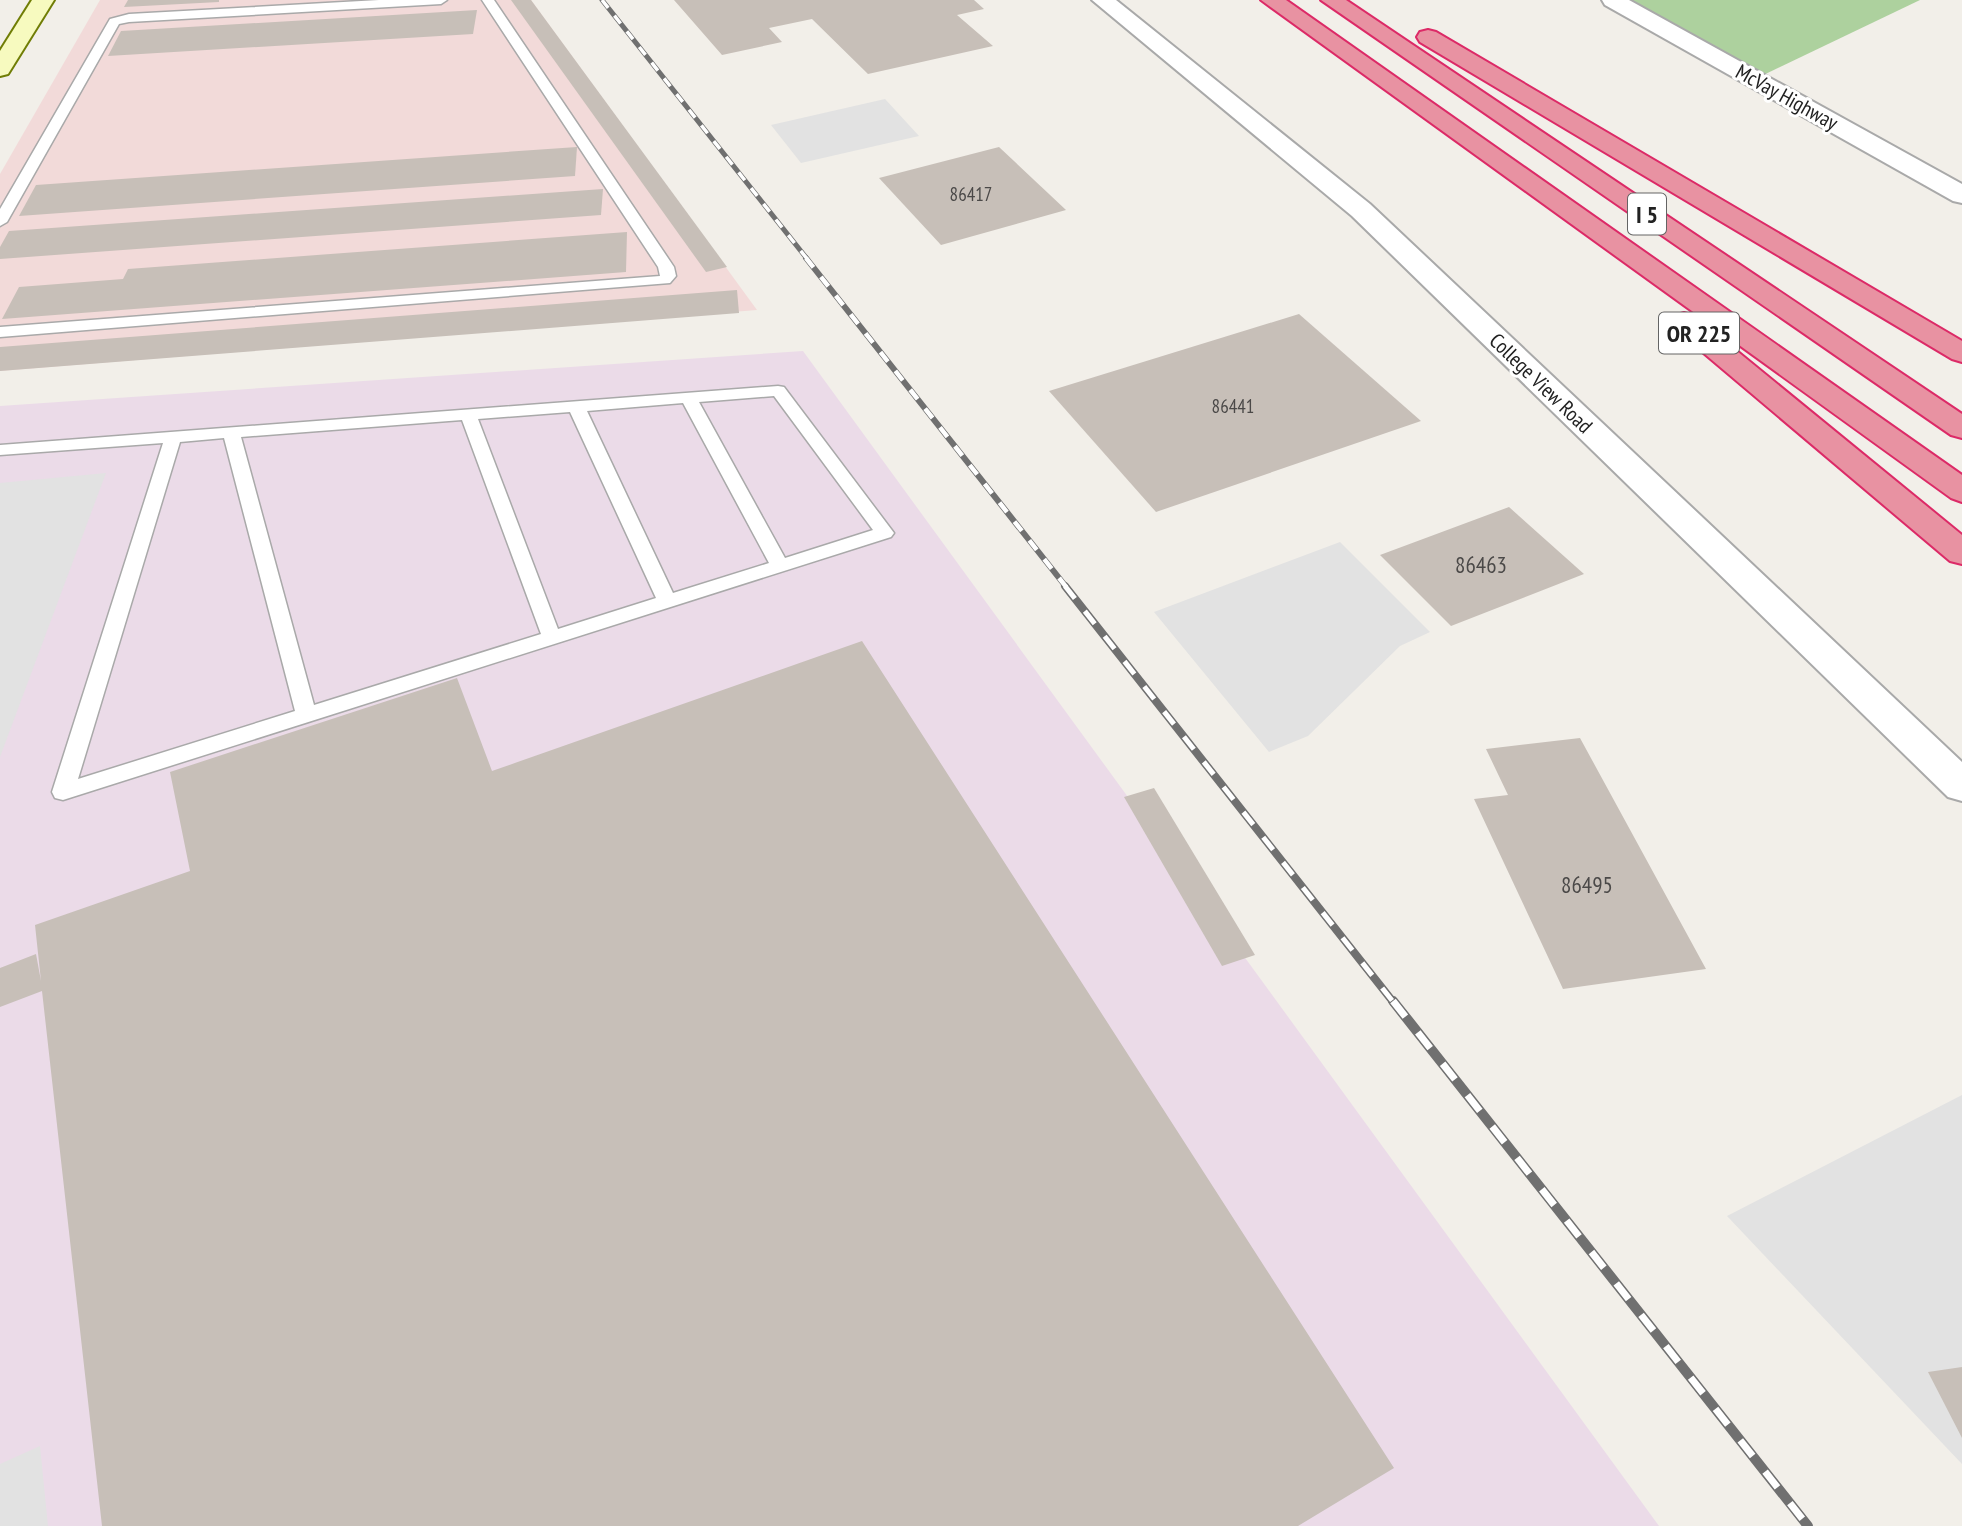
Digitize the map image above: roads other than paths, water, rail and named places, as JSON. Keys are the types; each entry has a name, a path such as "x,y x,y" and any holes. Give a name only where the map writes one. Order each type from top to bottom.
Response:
{"highway":[{"name":"I 5","path":"1272,0 1962,491"},
{"name":"I 5","path":"1332,0 1962,428"},
{"path":"1366,0 1962,354"},
{"name":"OR 225","path":"1435,114 1962,553"}],"main road":[{"path":"0,69 43,0"}],"street":[{"name":"College View Road","path":"1103,0 1361,211 1962,786"},
{"name":"McVay Highway","path":"1613,0 1962,195"}],"lane":[{"path":"0,222 114,23 129,18 441,0"},
{"path":"0,332 665,280 668,276 666,267 488,0"},
{"path":"0,450 778,391 885,533 63,792 173,437"},
{"path":"689,398 780,566"},
{"path":"576,406 667,601"},
{"path":"468,414 552,638"},
{"path":"231,432 306,715"}],"railway":[{"path":"602,0 808,260"},
{"path":"806,258 1067,588"},
{"path":"1065,586 1394,1003"},
{"path":"1393,1001 1808,1526"}]}
